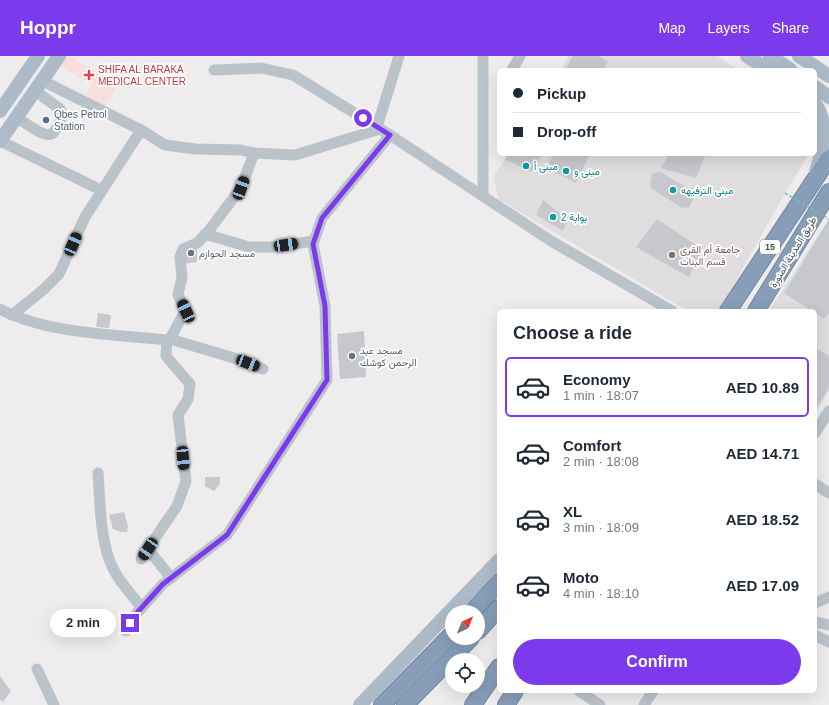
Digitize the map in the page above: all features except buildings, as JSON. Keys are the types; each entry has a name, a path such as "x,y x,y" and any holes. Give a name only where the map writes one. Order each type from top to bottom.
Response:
{"highway":[{"name":"طريق المدينة المنورة","path":"729,309 829,158"},
{"name":"طريق المدينة المنورة","path":"757,309 829,192"},
{"path":"478,605 497,584"},
{"path":"485,623 497,610"},
{"path":"382,705 445,641"},
{"path":"405,705 464,645"},
{"path":"473,705 497,670"},
{"path":"481,705 497,683"},
{"path":"506,705 514,693"}],"main road":[{"path":"0,111 38,56"},
{"path":"0,141 59,56"},
{"path":"747,56 766,68"},
{"path":"770,56 787,68"},
{"path":"786,56 803,62 829,68"},
{"path":"803,62 814,68"},
{"path":"817,70 829,76"},
{"path":"817,77 829,86"},
{"path":"817,88 829,97"},
{"path":"817,101 829,110"},
{"path":"812,183 828,130 823,111 817,106"},
{"path":"360,705 497,562"}],"street":[{"path":"126,631 135,615 171,578 227,535 327,380 325,306 313,244 322,218 382,130 399,56"},
{"path":"482,196 483,56"},
{"path":"513,68 520,56"},
{"path":"214,70 261,68 293,75 382,130 551,241 669,309"},
{"path":"16,118 44,134 49,135 54,133 63,115 60,109 38,85"},
{"path":"38,85 141,130 165,145 195,149 241,150 254,153 295,155 382,130"},
{"path":"12,315 43,290 59,274 85,217 141,130"},
{"path":"0,141 101,190"},
{"path":"141,559 177,506 186,481 178,415 188,399 190,384 166,356 168,340 186,311 178,294 182,278 180,257 183,249 197,243 205,234 241,188 254,153"},
{"path":"205,234 249,247 272,247 314,241"},
{"path":"0,309 18,318 66,329 168,340 234,358 262,369"},
{"path":"821,430 829,411"},
{"path":"98,474 103,528 109,559 116,572 142,608"},
{"path":"817,485 829,493"},
{"path":"148,549 171,578"},
{"path":"817,602 829,597"},
{"path":"817,622 829,625"},
{"path":"817,636 829,642"},
{"path":"37,670 54,705"},
{"path":"582,693 600,705"},
{"path":"644,705 652,693"}],"path":[{"path":"785,193 829,219"}],"shaded area":[{"name":"SHIFA AL BARAKA MEDICAL CENTER","path":"67,56 119,83 103,109 85,99 92,84 59,66"},
{"path":"569,56 717,56 735,68 562,68"},
{"name":"جامعة أم القرى قسم البنات","path":"507,156 808,156 785,193 720,309 685,309 498,199 494,176"},
{"path":"829,219 829,390 817,411 817,309 770,309"}],"place":[{"name":"SHIFA AL BARAKA MEDICAL CENTER","path":"89,75"},
{"name":"Qbes Petrol Station","path":"46,120"},
{"name":"مبنى أ","path":"526,166"},
{"name":"مبنى و","path":"566,171"},
{"name":"مبنى الترفيهه","path":"673,190"},
{"name":"بوابة 2","path":"553,217"},
{"name":"مسجد الحوازم","path":"191,253"},
{"name":"جامعة أم القرى قسم البنات","path":"672,255"},
{"name":"مسجد عبد الرحمن كوشك","path":"352,356"}],"route":[{"path":"130,623 135,615 163,584 227,535 327,380 325,306 313,244 322,218 390,135 363,118"}]}
